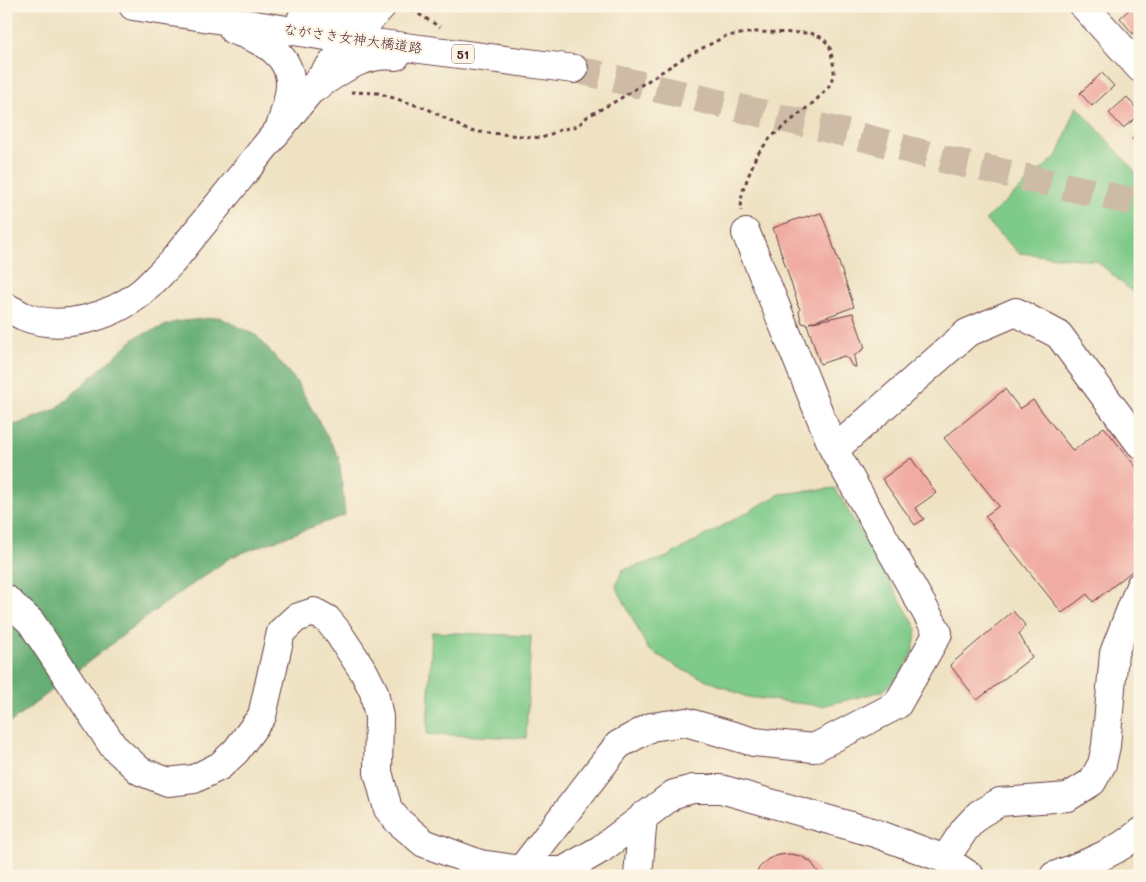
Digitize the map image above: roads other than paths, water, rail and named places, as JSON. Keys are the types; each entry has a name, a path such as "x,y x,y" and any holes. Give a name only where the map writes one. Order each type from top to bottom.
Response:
{"street":[{"name":"ながさき女神大橋道路","path":"132,6 169,12 209,10 351,40 542,63 574,69"},
{"path":"209,10 332,20 356,14 371,6"},
{"path":"6,307 25,316 51,322 84,320 114,310 141,292 172,262 351,40 382,6"},
{"path":"1084,6 1140,68"},
{"path":"209,10 218,24 248,35 276,50 284,59 289,76 290,93 280,128"},
{"path":"310,91 360,60 376,56 390,55 421,58 511,72 526,71 542,63"},
{"path":"521,870 618,744 651,727 686,722 754,742 814,748 897,705 938,633 834,450 746,234"},
{"path":"834,450 967,333 1016,312 1059,335 1140,444"},
{"path":"945,859 965,829 979,814 1000,802 1068,796 1092,782 1102,764 1106,746 1114,653 1140,586"},
{"path":"6,599 31,622 113,746 140,771 168,782 194,779 220,766 236,751 262,716 281,632 296,618 314,612 327,619 337,631 364,672 374,692 379,717 378,772 388,809 398,821 424,843 480,864 521,870 563,871 601,849 674,794 693,789 720,789 875,833 945,859 970,876"},
{"path":"638,876 643,816"},
{"path":"1054,876 1106,854 1126,843 1140,832"}],"tunnel":[{"path":"574,69 862,137 951,161 1140,203"}]}
